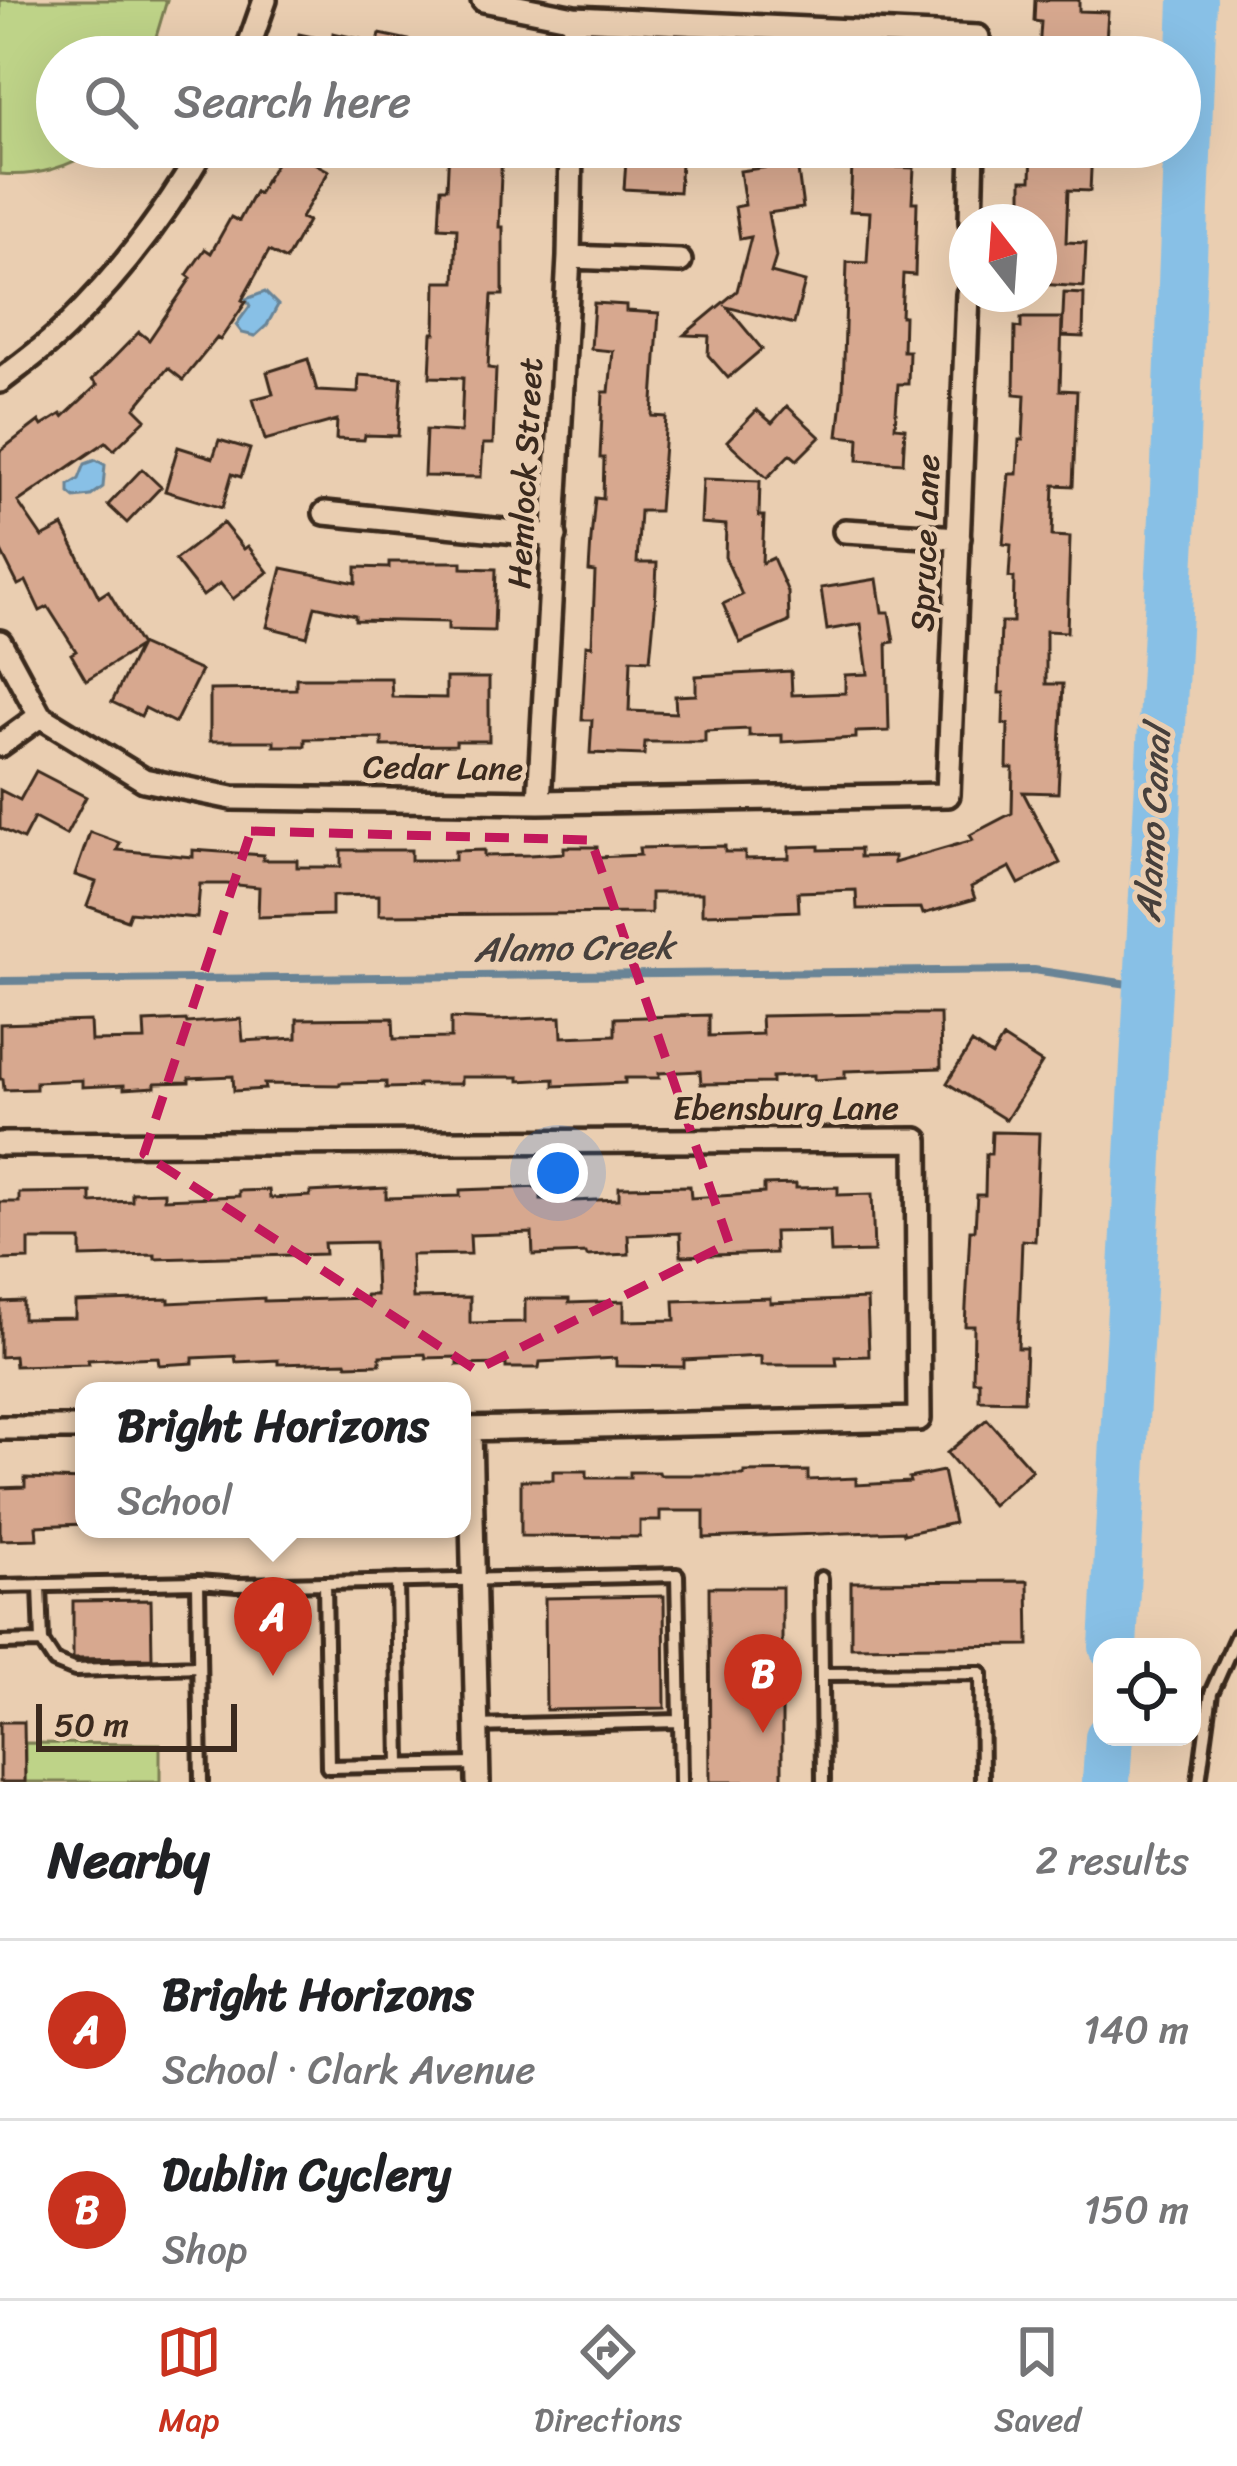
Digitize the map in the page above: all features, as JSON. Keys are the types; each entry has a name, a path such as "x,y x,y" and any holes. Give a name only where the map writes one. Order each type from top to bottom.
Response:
{"street":[{"path":"252,36 265,0"},
{"path":"483,0 574,18 956,36"},
{"path":"574,18 574,36"},
{"path":"0,381 65,328 128,257 192,168"},
{"name":"Hemlock Street","path":"539,802 571,168"},
{"path":"971,204 973,168"},
{"path":"569,257 680,261"},
{"name":"Spruce Lane","path":"948,795 967,312"},
{"path":"325,513 554,536"},
{"path":"845,531 959,538"},
{"name":"Cedar Lane","path":"0,642 40,716 144,780 232,798 539,802 948,795"},
{"path":"0,745 40,716"},
{"name":"Ebensburg Lane","path":"0,1144 917,1140 919,1419 471,1429"},
{"path":"0,1428 75,1428"},
{"path":"471,1537 477,1773"}],"lane":[{"path":"0,1586 677,1575 681,1782"},
{"path":"821,1578 823,1782"},
{"path":"397,1581 400,1766"},
{"path":"198,1582 201,1782"},
{"path":"325,1583 328,1767 400,1766 477,1773"},
{"path":"40,1585 42,1642 55,1661 75,1670 199,1666"},
{"path":"1199,1782 1211,1694 1237,1635"},
{"path":"0,1643 42,1642"},
{"path":"822,1674 981,1672 982,1782"},
{"path":"476,1726 680,1721"}],"highlighted area":[{"path":"251,831 591,840 729,1243 476,1370 144,1154"}],"green space":[{"path":"0,0 167,0 156,36 36,36 36,168 57,168 0,174"},
{"path":"25,1743 160,1744 160,1782 25,1782"}],"water":[{"path":"265,292 278,305 267,325 255,336 242,333 236,325 250,306 246,299"},
{"path":"96,460 105,465 103,487 91,496 75,498 69,485 79,479 85,464"}],"building":[{"path":"1035,0 1079,0 1079,11 1108,12 1106,36 1040,36 1041,22 1034,21"},
{"path":"273,168 329,171 301,218 308,221 286,260 269,251 242,300 246,302 220,340 183,380 168,368 135,408 146,419 114,450 106,442 18,502 42,537 63,526 99,597 108,591 140,644 201,671 175,723 145,708 141,716 112,702 139,647 86,680 71,654 76,651 48,607 40,611 26,581 18,585 0,549 0,451 39,421 42,426 63,417 97,385 92,380 139,332 149,340 205,249 211,253 231,217 239,221 255,192 258,194"},
{"path":"448,168 501,168 503,295 492,295 488,368 496,369 493,444 483,444 481,477 424,476 426,430 461,432 463,378 430,377 436,282 455,282 457,228 439,227 441,188 447,188"},
{"path":"626,168 681,168 679,192 624,189"},
{"path":"798,168 803,208 768,213 776,257 771,273 805,282 794,324 727,307 762,349 728,378 708,355 709,336 684,335 737,291 751,237 740,239 735,207 745,205 740,171"},
{"path":"852,168 914,168 915,275 903,274 901,316 903,351 909,351 908,384 898,384 895,427 905,428 903,463 858,460 859,438 838,436 847,262 867,263 870,212 850,211"},
{"path":"1031,168 1091,168 1090,191 1068,190 1066,242 1086,243 1084,287 1057,285 1057,204 1022,204 1022,180 1031,180"},
{"path":"1064,293 1084,294 1083,337 1062,336"},
{"path":"594,303 659,313 652,416 666,417 659,511 640,511 637,563 657,563 655,608 650,660 631,659 629,711 676,713 675,696 696,695 696,676 791,671 792,695 845,693 845,675 868,674 861,624 827,630 821,588 877,579 882,612 889,612 894,642 887,643 889,731 782,742 782,735 749,736 749,729 705,731 705,742 645,742 644,755 590,753 592,720 582,720 586,645 592,646 595,572 589,571 595,498 603,499 603,392 609,392 613,351 591,349"},
{"path":"1021,318 1062,318 1060,390 1077,391 1073,486 1054,485 1052,536 1070,537 1067,632 1046,631 1046,684 1063,684 1058,793 1023,792 1060,863 1019,884 1010,867 971,887 975,899 923,914 921,908 857,909 856,890 798,892 799,911 702,914 702,893 651,893 651,913 379,915 379,895 332,896 332,915 258,917 259,887 227,884 200,884 197,918 130,912 127,920 87,906 96,882 75,875 90,832 120,843 117,850 193,857 193,850 263,855 263,860 297,860 297,867 341,867 341,850 411,850 411,860 455,860 455,851 529,855 564,853 564,847 597,847 597,857 640,855 639,848 725,846 725,852 745,852 745,859 789,858 789,847 819,846 819,850 860,849 860,857 894,856 894,863 973,840 970,835 1012,813 1013,768 1007,768 1008,724 1003,724 1004,693 999,693 1001,622 1013,622 1011,545 1003,544 1009,474 1017,474 1019,440 1023,440 1025,395 1014,394 1015,327 1021,328"},
{"path":"308,359 317,391 358,393 359,375 402,378 398,436 336,439 337,420 265,440 253,399 273,394 267,372"},
{"path":"787,406 820,437 797,460 790,454 767,478 727,441 757,410 772,423"},
{"path":"219,440 250,449 241,477 232,474 222,508 165,491 178,447 213,458"},
{"path":"142,469 161,487 127,523 108,505"},
{"path":"703,479 760,481 762,563 773,558 788,592 789,622 740,643 723,604 742,595 725,557 726,525 701,523"},
{"path":"223,523 268,572 233,599 220,583 203,596 175,560"},
{"path":"389,562 462,562 462,568 496,569 494,631 448,630 448,622 355,620 355,615 315,606 307,637 267,627 282,568 356,583 356,567 389,568"},
{"path":"296,678 391,678 392,697 446,698 446,678 489,678 489,741 382,746 382,738 305,739 305,746 274,746 274,741 210,741 210,690 296,689"},
{"path":"36,771 86,797 66,835 34,818 23,839 0,828 0,790 20,800"},
{"path":"940,1014 941,1068 845,1071 845,1078 814,1080 814,1075 772,1077 772,1083 701,1084 700,1071 625,1078 625,1083 554,1086 554,1079 461,1077 461,1084 418,1087 386,1088 386,1082 264,1084 265,1089 234,1091 233,1076 124,1089 124,1085 82,1087 82,1080 36,1082 36,1089 4,1090 0,1079 0,1024 90,1021 91,1041 145,1040 144,1022 241,1019 243,1041 297,1038 297,1019 393,1018 394,1039 451,1038 451,1018 561,1017 562,1037 615,1035 615,1018 709,1015 709,1036 762,1034 761,1016"},
{"path":"1003,1038 1042,1063 1006,1120 947,1083 972,1043 992,1056"},
{"path":"992,1132 1039,1133 1035,1241 1022,1240 1018,1348 1026,1348 1024,1401 979,1400 979,1381 973,1381 974,1326 965,1326 970,1230 975,1230 977,1195 985,1195"},
{"path":"796,1184 796,1188 838,1187 838,1195 872,1194 874,1252 831,1253 830,1231 774,1232 775,1253 681,1256 680,1233 628,1235 629,1254 587,1256 533,1255 532,1233 470,1235 471,1254 411,1255 413,1298 470,1297 470,1323 525,1322 525,1299 624,1301 624,1321 675,1320 674,1301 867,1299 869,1356 836,1357 837,1365 761,1365 761,1356 684,1360 684,1367 616,1366 616,1358 540,1362 539,1368 457,1365 457,1357 426,1358 425,1354 380,1356 380,1364 347,1365 236,1362 235,1356 159,1365 158,1357 15,1366 14,1356 0,1357 0,1302 23,1301 23,1319 75,1318 75,1302 376,1295 374,1242 324,1243 325,1254 155,1259 155,1255 81,1257 81,1240 29,1240 29,1259 0,1260 0,1202 19,1202 19,1193 91,1192 91,1203 132,1201 132,1193 164,1192 164,1199 269,1190 270,1198 386,1188 386,1198 541,1187 541,1199 573,1201 619,1199 619,1187 690,1186 691,1198 764,1193 764,1185"},
{"path":"987,1419 1032,1470 992,1505 947,1453"},
{"path":"553,1471 587,1471 587,1478 630,1478 630,1472 744,1475 808,1471 808,1480 856,1478 856,1485 910,1482 909,1478 943,1471 954,1523 904,1534 704,1538 704,1511 660,1511 660,1521 640,1521 640,1537 521,1536 521,1480 553,1480"},
{"path":"25,1478 75,1480 75,1524 36,1526 37,1539 0,1540 0,1488 25,1487"},
{"path":"1028,1581 1029,1645 851,1647 851,1582"},
{"path":"709,1587 782,1587 782,1782 710,1782"},
{"path":"664,1596 665,1708 546,1710 545,1598"},
{"path":"151,1600 152,1658 73,1659 73,1601"},
{"path":"0,1722 24,1722 25,1782 0,1782"}],"waterway":[{"name":"Alamo Canal","path":"1192,36 1193,0"},
{"name":"Alamo Canal","path":"1113,1638 1173,517 1187,168"},
{"name":"Alamo Creek","path":"0,981 1034,970 1148,987"},
{"name":"Alamo Canal","path":"1106,1782 1108,1746"}],"place":[{"name":"Bright Horizons","path":"273,1676"},
{"name":"Dublin Cyclery","path":"763,1733"}]}
